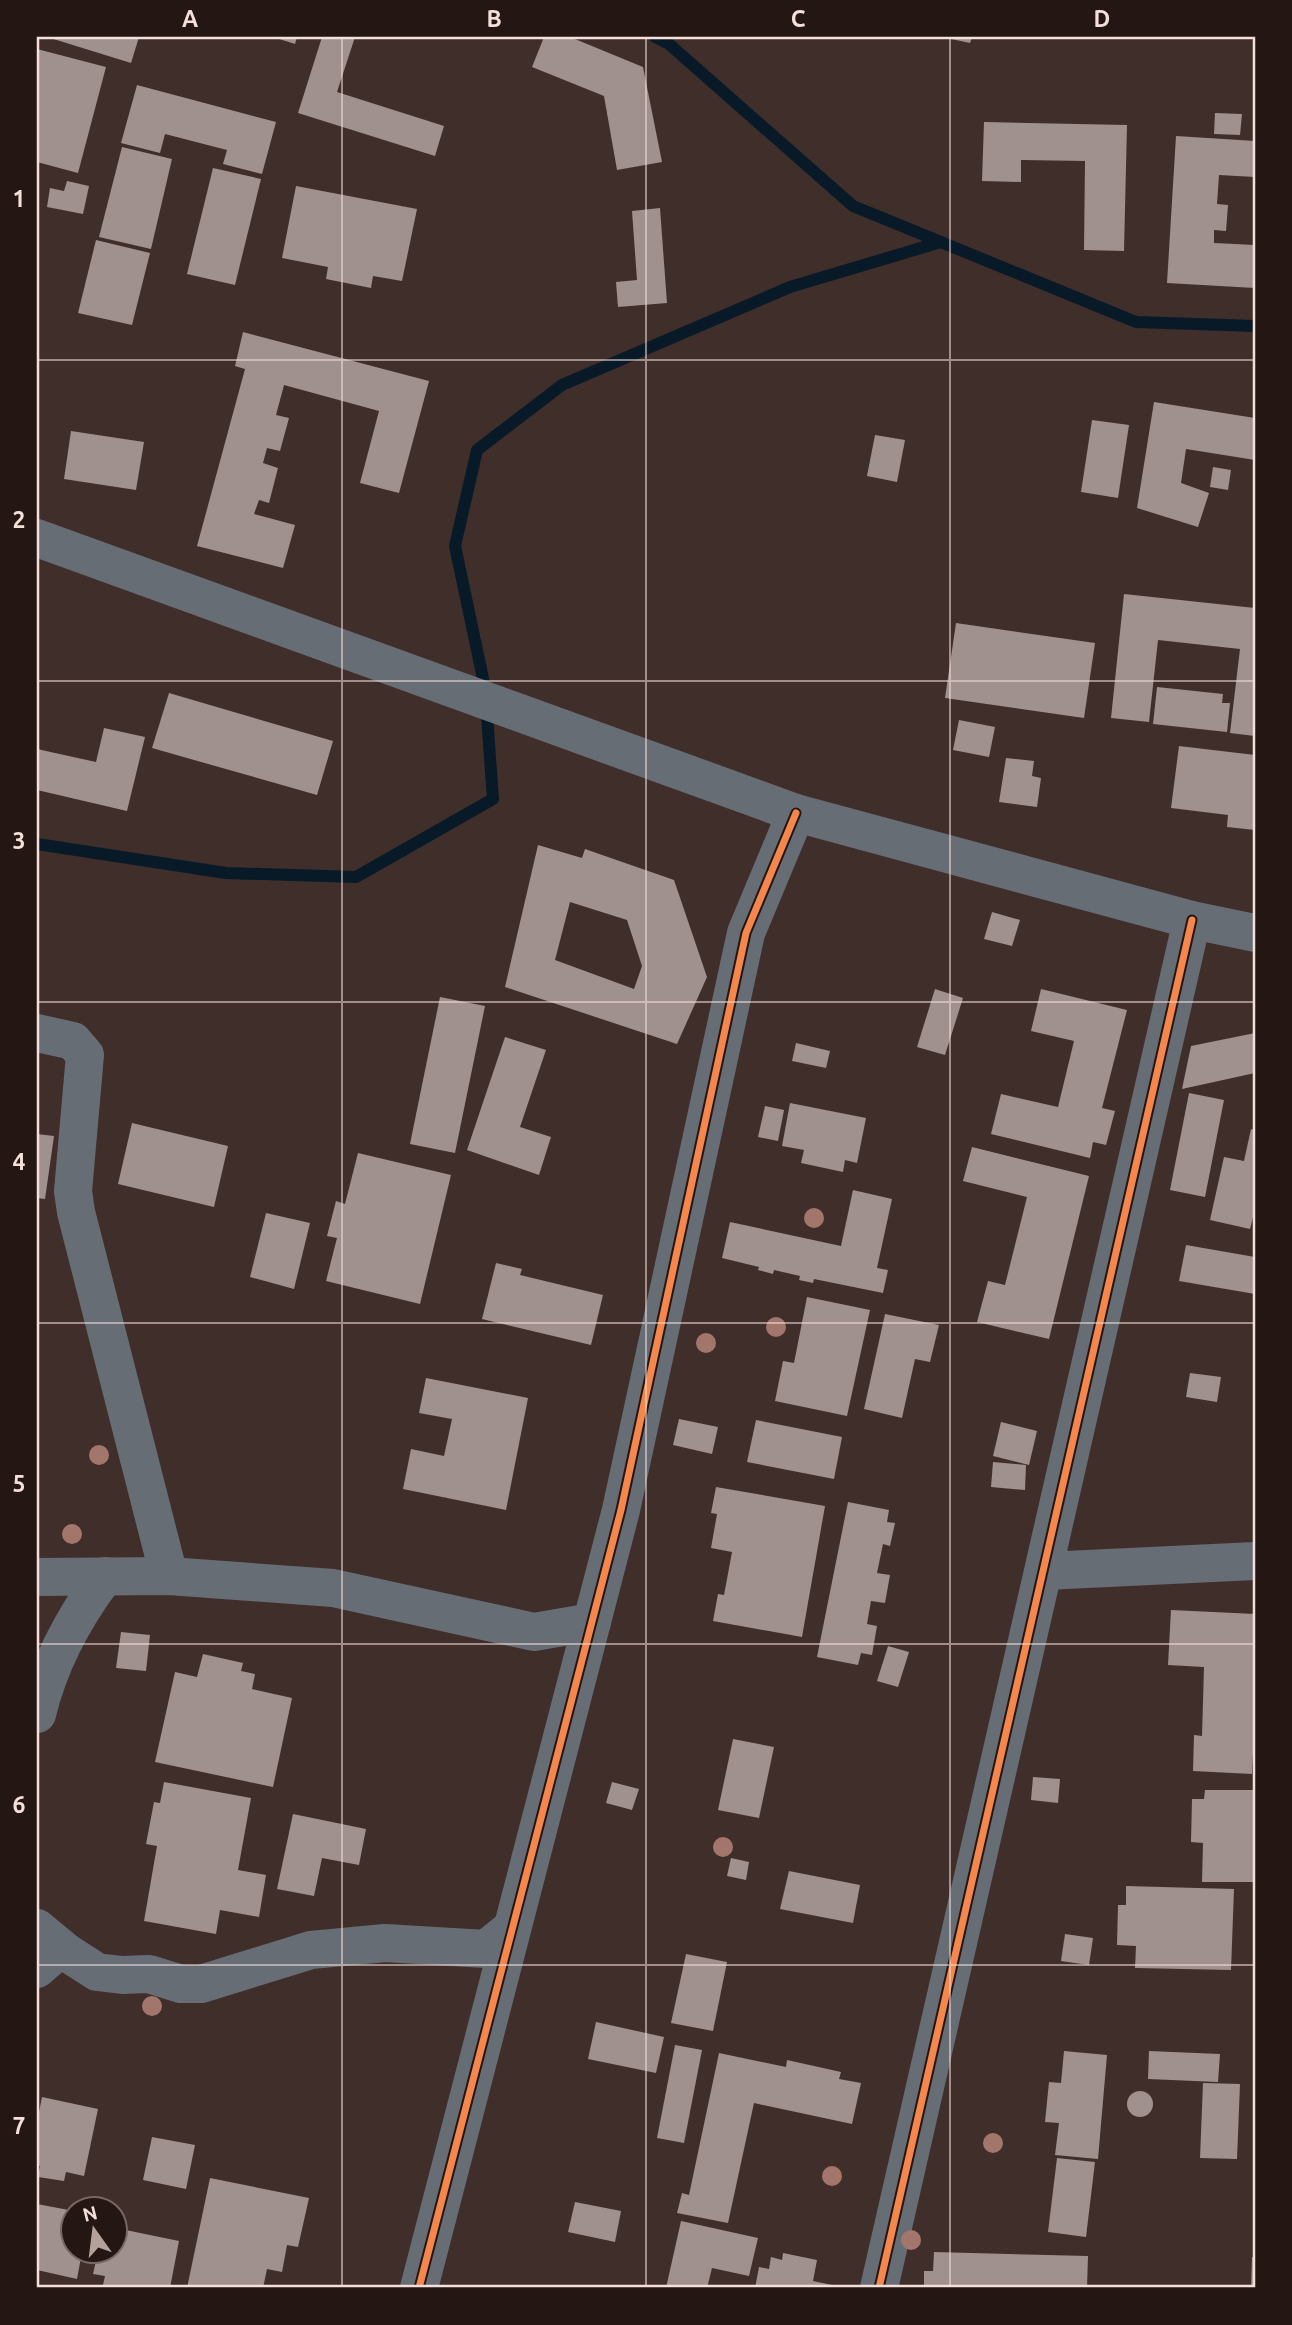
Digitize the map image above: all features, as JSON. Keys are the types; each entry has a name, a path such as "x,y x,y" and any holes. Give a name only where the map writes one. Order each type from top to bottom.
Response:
{"street":[{"path":"37,538 796,813 1192,920 1255,933"},
{"path":"419,2288 621,1510 746,933 796,813"},
{"path":"879,2288 1192,920"},
{"path":"37,1033 73,1041 85,1055 74,1191 76,1212 169,1576"},
{"path":"1045,1571 1255,1562"},
{"path":"37,1714 54,1662 90,1596 105,1576"},
{"path":"37,1577 169,1576 333,1588 534,1632 592,1622"},
{"path":"37,1928 51,1961 122,1976 149,1973 181,1984 201,1984 311,1950 385,1943 486,1949 512,1928"}],"building":[{"path":"47,37 139,37 131,63"},
{"path":"273,37 297,37 295,44"},
{"path":"322,37 355,37 337,92 444,126 435,156 298,113"},
{"path":"544,37 570,37 643,67 662,162 617,170 604,96 532,67"},
{"path":"942,37 972,37 970,43"},
{"path":"37,49 106,67 78,173 37,162"},
{"path":"137,85 276,122 262,174 223,164 227,150 165,134 160,153 121,143"},
{"path":"1215,113 1242,114 1240,135 1214,134"},
{"path":"984,122 1127,125 1124,251 1084,250 1085,161 1021,160 1021,182 982,181"},
{"path":"1176,136 1255,141 1255,177 1219,175 1217,204 1228,205 1226,231 1214,230 1214,243 1255,245 1255,288 1167,283"},
{"path":"122,147 172,159 151,249 99,237"},
{"path":"213,168 261,179 235,285 187,274"},
{"path":"67,181 89,186 83,214 47,207 50,188 64,191"},
{"path":"296,186 417,209 402,281 373,276 371,288 326,279 328,267 282,258"},
{"path":"660,208 667,303 618,307 616,282 637,280 632,211"},
{"path":"96,240 150,253 132,325 78,313"},
{"path":"243,332 429,381 399,493 360,483 379,411 284,385 276,415 289,418 280,451 267,448 263,463 278,468 269,503 259,500 254,514 295,525 283,568 197,546 245,369 235,366"},
{"path":"1154,402 1255,418 1255,460 1186,449 1181,483 1209,493 1198,527 1137,508"},
{"path":"1092,420 1129,425 1118,498 1081,492"},
{"path":"71,431 144,442 136,490 64,479"},
{"path":"875,435 905,440 897,482 867,476"},
{"path":"1213,467 1231,470 1228,490 1210,487"},
{"path":"1124,594 1255,608 1255,736 1230,733 1240,649 1158,640 1149,722 1111,718"},
{"path":"956,623 1095,643 1084,718 945,698"},
{"path":"1157,687 1223,694 1222,703 1230,703 1227,732 1153,724"},
{"path":"169,693 333,741 317,795 152,748"},
{"path":"959,720 995,727 989,757 953,750"},
{"path":"104,728 145,737 127,811 37,790 37,749 96,762"},
{"path":"1179,746 1255,755 1255,830 1227,827 1228,815 1171,808"},
{"path":"1006,758 1034,761 1032,776 1041,778 1037,807 999,802"},
{"path":"538,845 582,858 585,849 674,880 707,977 677,1044 505,987","holes":["570,902 627,920 642,966 634,989 555,960"]},
{"path":"992,912 1020,920 1012,946 984,939"},
{"path":"935,989 963,998 945,1055 917,1047"},
{"path":"1041,989 1127,1010 1102,1108 1115,1111 1106,1145 1093,1142 1090,1158 991,1134 1001,1094 1058,1107 1074,1041 1031,1031"},
{"path":"440,997 485,1006 455,1153 410,1144"},
{"path":"1255,1033 1255,1073 1182,1089 1191,1046"},
{"path":"505,1037 546,1050 520,1127 551,1137 539,1175 467,1150"},
{"path":"796,1043 830,1051 826,1068 792,1061"},
{"path":"1189,1093 1224,1100 1205,1197 1170,1190"},
{"path":"790,1103 866,1118 857,1163 845,1160 843,1172 801,1163 804,1150 782,1146"},
{"path":"765,1106 784,1110 778,1141 758,1137"},
{"path":"132,1123 228,1146 214,1207 118,1184"},
{"path":"1251,1129 1255,1130 1255,1214 1250,1229 1210,1220 1224,1157 1244,1161"},
{"path":"37,1134 54,1136 45,1199 37,1198"},
{"path":"972,1147 1089,1176 1049,1339 977,1322 988,1281 1005,1285 1027,1197 963,1181"},
{"path":"358,1153 451,1175 420,1304 326,1281 337,1238 327,1236 336,1201 345,1204"},
{"path":"853,1190 892,1199 877,1268 888,1270 883,1293 814,1279 813,1283 799,1280 800,1276 774,1270 773,1274 758,1270 759,1267 722,1258 730,1222 841,1246"},
{"path":"266,1213 310,1223 294,1289 250,1277"},
{"path":"1186,1245 1255,1257 1255,1294 1179,1281"},
{"path":"496,1263 522,1269 520,1275 603,1295 591,1345 482,1319"},
{"path":"807,1297 870,1310 847,1416 775,1401 783,1361 794,1363"},
{"path":"885,1314 939,1325 930,1362 915,1359 902,1418 864,1409"},
{"path":"1190,1373 1221,1377 1217,1402 1186,1397"},
{"path":"426,1378 528,1398 506,1510 403,1489 411,1449 444,1456 452,1419 419,1413"},
{"path":"679,1419 718,1427 712,1454 673,1445"},
{"path":"756,1420 842,1437 834,1479 747,1462"},
{"path":"1001,1422 1037,1431 1029,1465 993,1456"},
{"path":"993,1462 1026,1465 1025,1490 991,1487"},
{"path":"716,1487 825,1506 802,1637 713,1621 718,1594 724,1595 732,1552 711,1548 717,1514 711,1513"},
{"path":"848,1502 889,1510 887,1522 895,1523 890,1546 883,1544 877,1573 890,1575 885,1603 871,1601 867,1624 877,1626 872,1655 861,1653 858,1665 817,1657"},
{"path":"1171,1610 1255,1614 1252,1774 1193,1771 1194,1735 1202,1736 1204,1667 1168,1665"},
{"path":"121,1632 150,1635 146,1671 116,1668"},
{"path":"888,1646 909,1652 898,1687 877,1681"},
{"path":"203,1654 243,1663 241,1671 255,1674 252,1689 292,1698 273,1787 155,1762 175,1672 197,1677"},
{"path":"733,1739 774,1747 759,1818 718,1810"},
{"path":"1033,1777 1060,1779 1058,1803 1031,1800"},
{"path":"164,1782 251,1798 238,1870 266,1875 259,1917 220,1910 216,1934 144,1921 157,1846 146,1844 154,1802 160,1803"},
{"path":"612,1782 639,1789 632,1810 606,1803"},
{"path":"1205,1790 1255,1790 1255,1882 1202,1882 1203,1843 1191,1842 1192,1799 1204,1799"},
{"path":"293,1814 366,1829 359,1865 322,1858 314,1896 277,1889"},
{"path":"731,1858 749,1862 746,1880 727,1876"},
{"path":"789,1871 860,1885 853,1923 780,1909"},
{"path":"1126,1886 1234,1889 1231,1970 1135,1968 1136,1946 1117,1945 1118,1905 1126,1905"},
{"path":"1065,1934 1093,1938 1089,1965 1061,1961"},
{"path":"686,1954 727,1962 713,2031 671,2023"},
{"path":"596,2022 664,2037 656,2073 588,2059"},
{"path":"675,2045 702,2050 684,2143 657,2138"},
{"path":"1064,2051 1107,2055 1098,2159 1055,2155 1059,2123 1045,2122 1049,2082 1061,2083"},
{"path":"1149,2051 1220,2054 1218,2082 1148,2079"},
{"path":"719,2053 786,2067 787,2060 841,2072 839,2079 861,2083 852,2124 754,2103 728,2223 677,2213 682,2193 689,2195"},
{"path":"1203,2083 1240,2084 1237,2159 1200,2158"},
{"path":"1140,2091 1149,2095 1153,2104 1149,2113 1140,2117 1131,2113 1127,2104 1131,2095"},
{"path":"42,2097 98,2109 84,2176 66,2172 64,2181 38,2177 40,2166 37,2165 37,2122"},
{"path":"152,2137 195,2145 186,2189 143,2180"},
{"path":"1057,2158 1095,2162 1086,2237 1048,2232"},
{"path":"210,2178 309,2198 298,2247 287,2245 282,2272 267,2269 263,2288 187,2288"},
{"path":"575,2202 621,2211 615,2242 568,2232"},
{"path":"37,2204 60,2208 60,2266 79,2266 77,2279 37,2270"},
{"path":"681,2221 758,2238 749,2276 712,2268 707,2288 666,2288"},
{"path":"130,2231 179,2241 170,2288 119,2288 103,2285 105,2276 93,2274 95,2266 130,2266"},
{"path":"934,2252 1088,2256 1087,2288 924,2288 924,2271 933,2271"},
{"path":"783,2253 817,2260 813,2281 832,2285 831,2288 755,2288 759,2267 769,2269 771,2257 782,2260"},
{"path":"1252,2257 1255,2257 1255,2288 1251,2288"}],"waterway":[{"path":"655,37 669,44 853,206 1136,322 1255,326"},
{"path":"37,844 226,873 356,877 493,799 485,688 455,546 477,450 562,385 790,287 941,242"}],"cycle path":[{"path":"419,2288 621,1510 746,933 796,813"},
{"path":"879,2288 1192,920"}]}
